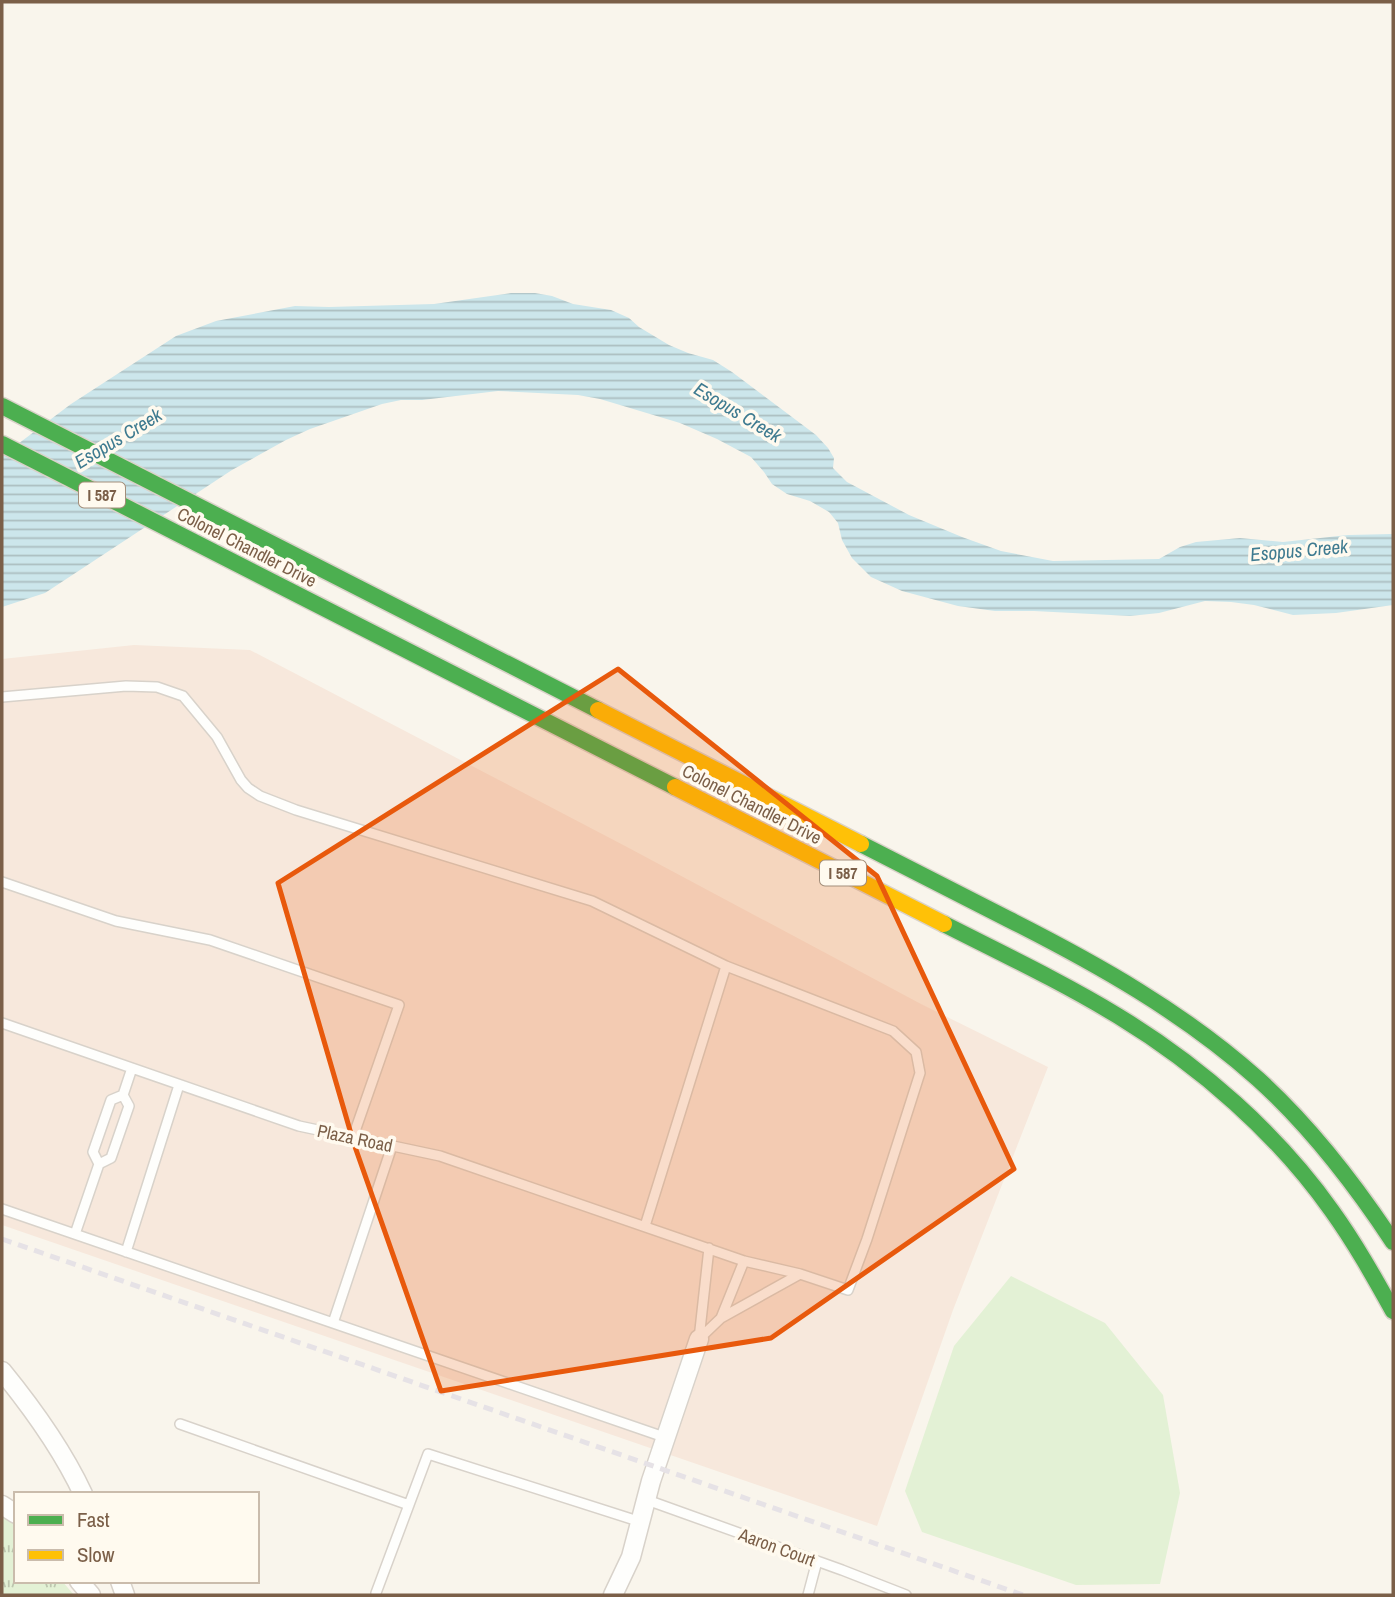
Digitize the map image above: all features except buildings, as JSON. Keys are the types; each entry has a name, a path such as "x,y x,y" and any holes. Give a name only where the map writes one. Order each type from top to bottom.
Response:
{"highway":[{"name":"Colonel Chandler Drive","path":"2,406 1084,958 1144,992 1226,1050 1278,1096 1323,1143 1393,1242"},
{"name":"Colonel Chandler Drive","path":"2,444 1068,987 1126,1020 1205,1076 1254,1120 1290,1158 1353,1240 1393,1311"}],"street":[{"path":"613,1595 631,1558 664,1437 699,1339"},
{"path":"2,1371 34,1411 72,1470 82,1492"}],"lane":[{"path":"2,697 126,686 157,687 183,696 217,737 241,780 260,796 296,810 592,901 726,966 645,1227"},
{"path":"2,882 116,921 210,940 399,1005 353,1137"},
{"name":"Plaza Road","path":"2,1023 299,1126 440,1156 744,1261 800,1274 848,1290 920,1073 916,1052 893,1031 726,966"},
{"path":"75,1234 99,1164 111,1158 129,1106 123,1095 132,1068"},
{"path":"126,1252 180,1085"},
{"path":"99,1164 93,1152 111,1100 123,1095"},
{"path":"332,1323 392,1146"},
{"path":"2,1209 664,1437"},
{"path":"699,1339 709,1248"},
{"path":"721,1318 744,1261"},
{"path":"699,1339 721,1318 800,1274"},
{"path":"180,1424 410,1505"},
{"path":"376,1593 428,1454 641,1522"},
{"name":"Aaron Court","path":"647,1500 906,1595"},
{"path":"808,1595 817,1561"}],"highlighted area":[{"path":"618,669 877,876 1014,1169 771,1338 441,1391 354,1144 278,883"}],"shaded area":[{"path":"134,645 250,650 921,1004 1048,1067 953,1310 877,1526 2,1225 2,659"}],"green space":[{"path":"1011,1276 1105,1323 1163,1395 1180,1493 1160,1584 1076,1585 922,1532 905,1491 954,1346"},
{"path":"2,1516 14,1522 14,1583 64,1583 74,1595 2,1595"}],"water":[{"name":"Esopus Creek","path":"511,293 535,293 573,304 611,310 629,318 669,345 713,360 816,435 834,458 833,468 847,482 909,515 1001,551 1053,561 1159,559 1180,547 1196,542 1240,538 1283,542 1348,535 1393,534 1393,605 1336,613 1293,615 1254,605 1205,601 1159,613 1130,616 995,611 958,606 902,591 871,577 852,558 842,540 838,523 829,512 810,501 787,494 772,484 751,457 717,439 680,423 600,399 578,395 498,391 401,400 310,429 232,470 45,593 2,607 2,456 71,404 176,336 216,321 295,306 434,304"}],"railway":[{"path":"2,1239 1023,1595"}],"traffic: fast":[{"path":"2,406 598,710"},
{"path":"2,444 675,787"},
{"path":"861,844 1074,954 1138,991 1200,1032 1258,1079 1296,1116 1347,1177 1393,1242"},
{"path":"944,924 1118,1016 1178,1057 1235,1103 1262,1128 1310,1182 1349,1235 1393,1311"}],"traffic: slow":[{"path":"598,710 861,844"},
{"path":"675,787 944,924"}]}
